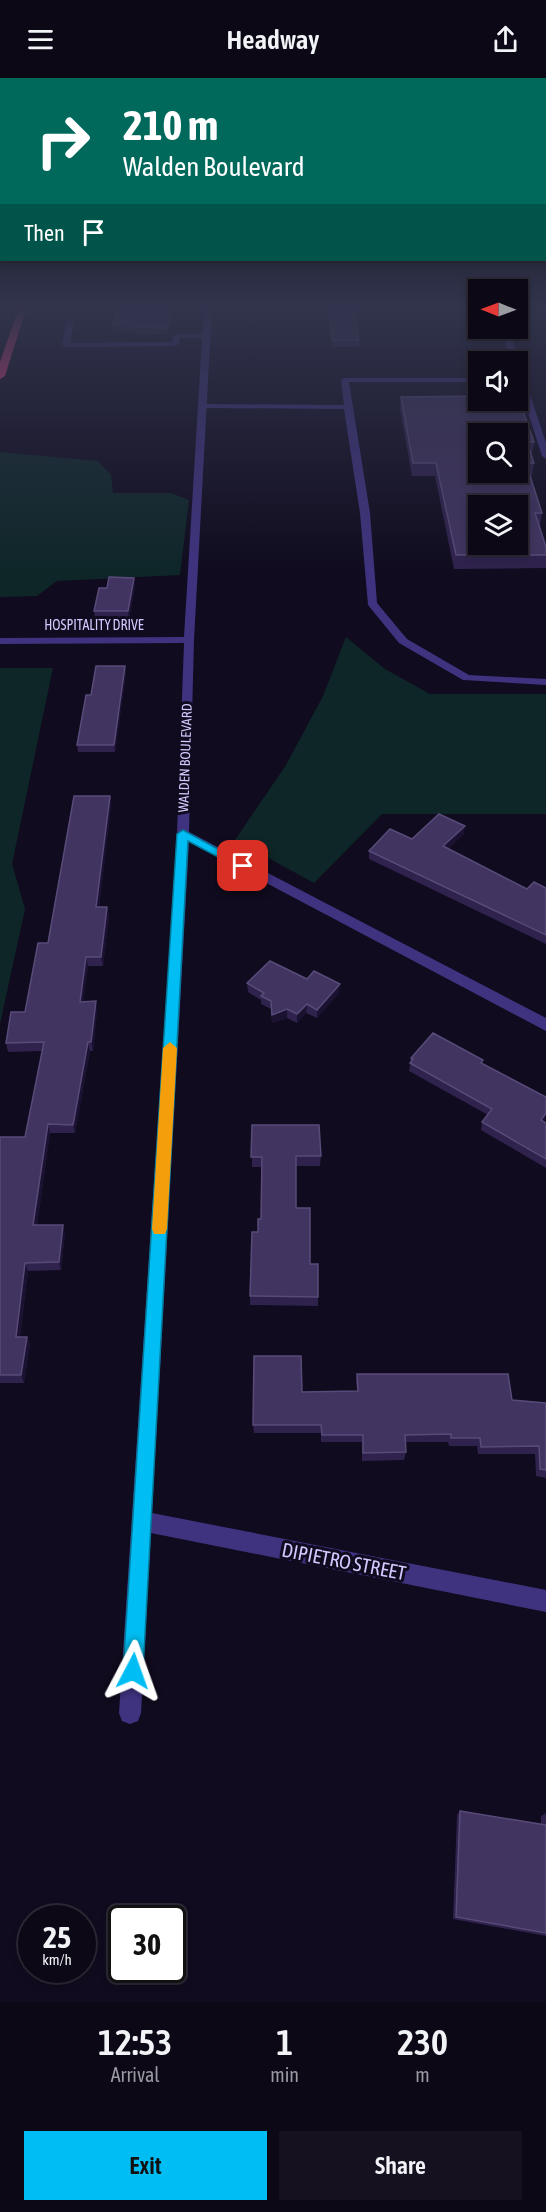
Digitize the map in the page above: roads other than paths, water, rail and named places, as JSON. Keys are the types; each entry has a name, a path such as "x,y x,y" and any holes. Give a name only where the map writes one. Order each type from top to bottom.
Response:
{"street":[{"name":"WALDEN BOULEVARD","path":"204,397 189,640 183,834 546,1025"},
{"path":"347,397 365,513 372,603 403,640 467,678 546,682"},
{"path":"528,405 546,456"},
{"path":"203,406 348,407"},
{"name":"HOSPITALITY DRIVE","path":"0,641 189,640"},
{"path":"130,1713 183,834"},
{"name":"DIPIETRO STREET","path":"142,1521 546,1601"}]}
